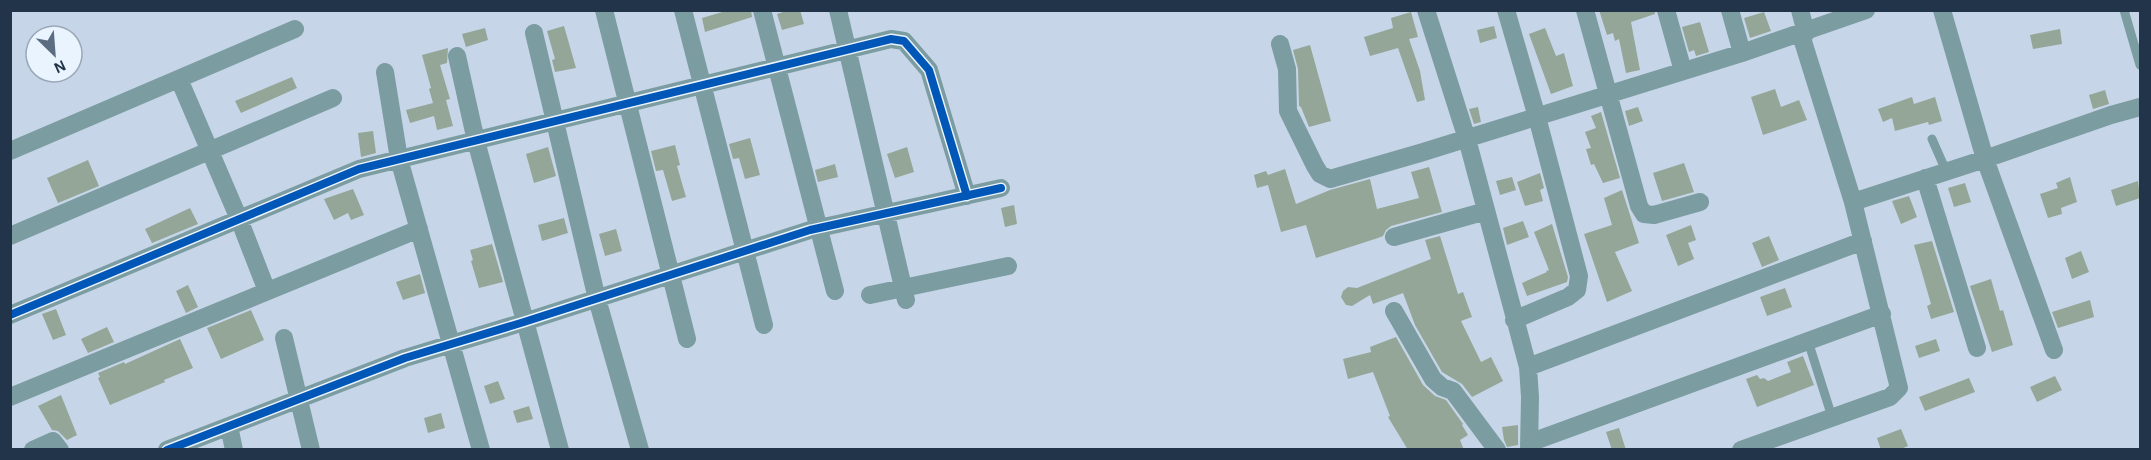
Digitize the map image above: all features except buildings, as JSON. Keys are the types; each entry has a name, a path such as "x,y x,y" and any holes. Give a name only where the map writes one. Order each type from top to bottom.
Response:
{"street":[{"path":"604,10 687,339"},
{"path":"683,10 764,326"},
{"path":"762,10 835,291"},
{"path":"838,10 904,293"},
{"path":"1426,10 1467,139 1528,367 1529,446 1882,314"},
{"path":"1506,10 1579,276 1577,290 1568,297 1514,320"},
{"path":"1584,10 1639,206 1644,214 1654,215 1700,202"},
{"path":"1666,10 1683,71"},
{"path":"1730,10 1742,53"},
{"path":"1741,450 1890,397 1899,388 1853,202 1803,34 1800,10"},
{"path":"1280,44 1287,69 1288,111 1320,174 1330,178 1467,139 1803,34 1866,10"},
{"path":"1942,10 1985,159 2054,350"},
{"path":"10,151 295,29"},
{"path":"534,33 597,299 640,450"},
{"path":"10,315 359,169 776,69 891,39 904,41 929,70 967,196"},
{"path":"457,56 476,141 560,450"},
{"path":"385,72 399,159 481,450"},
{"path":"179,79 267,291"},
{"path":"10,236 333,98"},
{"path":"1853,202 2140,107"},
{"path":"1925,178 1977,348"},
{"path":"167,450 405,358 818,229 1001,188"},
{"path":"1394,237 1486,211"},
{"path":"10,397 418,229"},
{"path":"1528,367 1863,241"},
{"path":"870,295 904,293 1008,267"},
{"path":"1394,311 1433,378 1442,387 1453,391 1497,450"},
{"path":"284,338 311,450"},
{"path":"229,426 234,450"},
{"path":"33,450 53,441 60,450"}],"lane":[{"path":"2124,10 2140,65"},
{"path":"1932,140 1943,164 1951,170"},
{"path":"1808,341 1833,417"}],"cycle path":[{"path":"10,315 359,169 891,39 904,41 929,70 967,196"},
{"path":"167,450 405,358 810,230 1001,188"}]}
